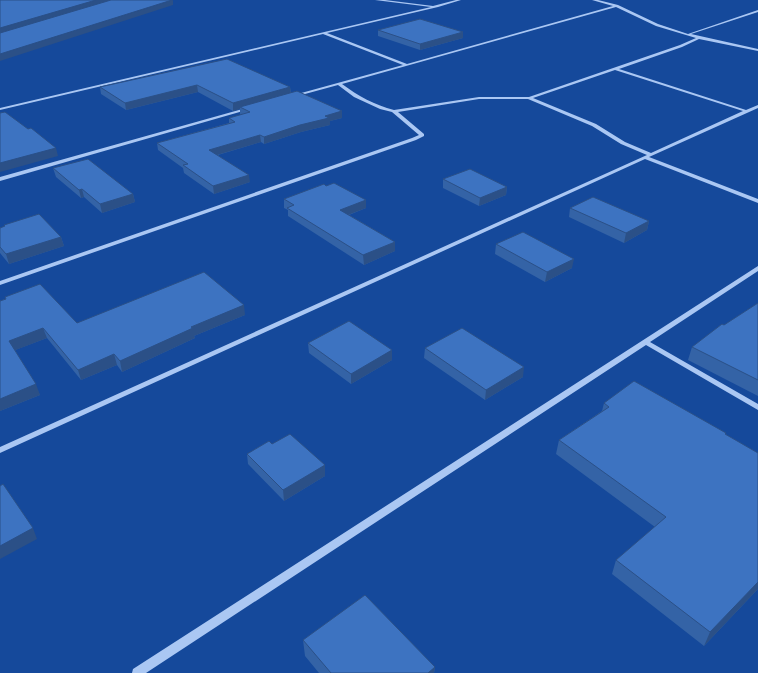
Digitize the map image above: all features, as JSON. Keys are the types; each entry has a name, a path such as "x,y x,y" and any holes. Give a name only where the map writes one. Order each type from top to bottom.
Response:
{"street":[{"path":"377,0 438,6"},
{"path":"0,109 459,0"},
{"path":"594,0 617,6 657,25 700,37 758,50"},
{"path":"608,3 613,1"},
{"path":"286,99 617,6"},
{"path":"689,34 758,11"},
{"path":"323,33 408,65"},
{"path":"394,112 479,98 529,98 616,69 685,44 700,37"},
{"path":"616,69 746,111"},
{"path":"0,283 422,135 394,112 355,96 339,84"},
{"path":"529,98 594,125 646,156 758,201"},
{"path":"0,179 256,107"},
{"path":"0,450 757,107"},
{"path":"137,673 758,268"},
{"path":"646,342 758,407"}],"building":[{"path":"0,0 96,0 0,28"},
{"path":"111,0 172,0 0,54 0,33"},
{"path":"420,19 463,32 420,44 378,30"},
{"path":"227,59 290,87 233,103 197,85 125,103 100,87"},
{"path":"297,91 342,111 325,116 329,118 300,125 264,137 260,135 209,150 249,175 213,186 183,165 188,164 157,143 235,122 229,118 250,112 240,107"},
{"path":"5,112 28,129 31,128 56,148 0,163 0,113"},
{"path":"88,159 133,194 100,204 82,189 79,190 53,168"},
{"path":"470,169 507,187 480,198 443,179"},
{"path":"334,183 366,200 340,210 395,242 363,255 287,208 294,205 284,199 324,184 326,186"},
{"path":"593,197 649,221 626,233 570,208"},
{"path":"39,214 61,237 6,254 0,247 0,228 5,226 4,225"},
{"path":"523,232 574,259 547,272 496,244"},
{"path":"204,272 244,305 191,327 193,328 120,361 114,354 78,370 43,328 9,341 36,384 0,399 0,301 6,299 5,297 40,284 77,323"},
{"path":"758,303 758,380 692,347 722,324 724,325"},
{"path":"349,321 392,350 351,374 308,343"},
{"path":"462,328 524,367 486,390 425,348"},
{"path":"634,381 726,433 725,434 758,453 758,582 710,632 616,560 666,517 559,440 609,407 604,403"},
{"path":"290,434 325,465 283,490 247,454 269,441 272,444"},
{"path":"3,484 33,528 0,546 0,486"},
{"path":"365,595 435,667 428,673 331,673 303,640"}]}
